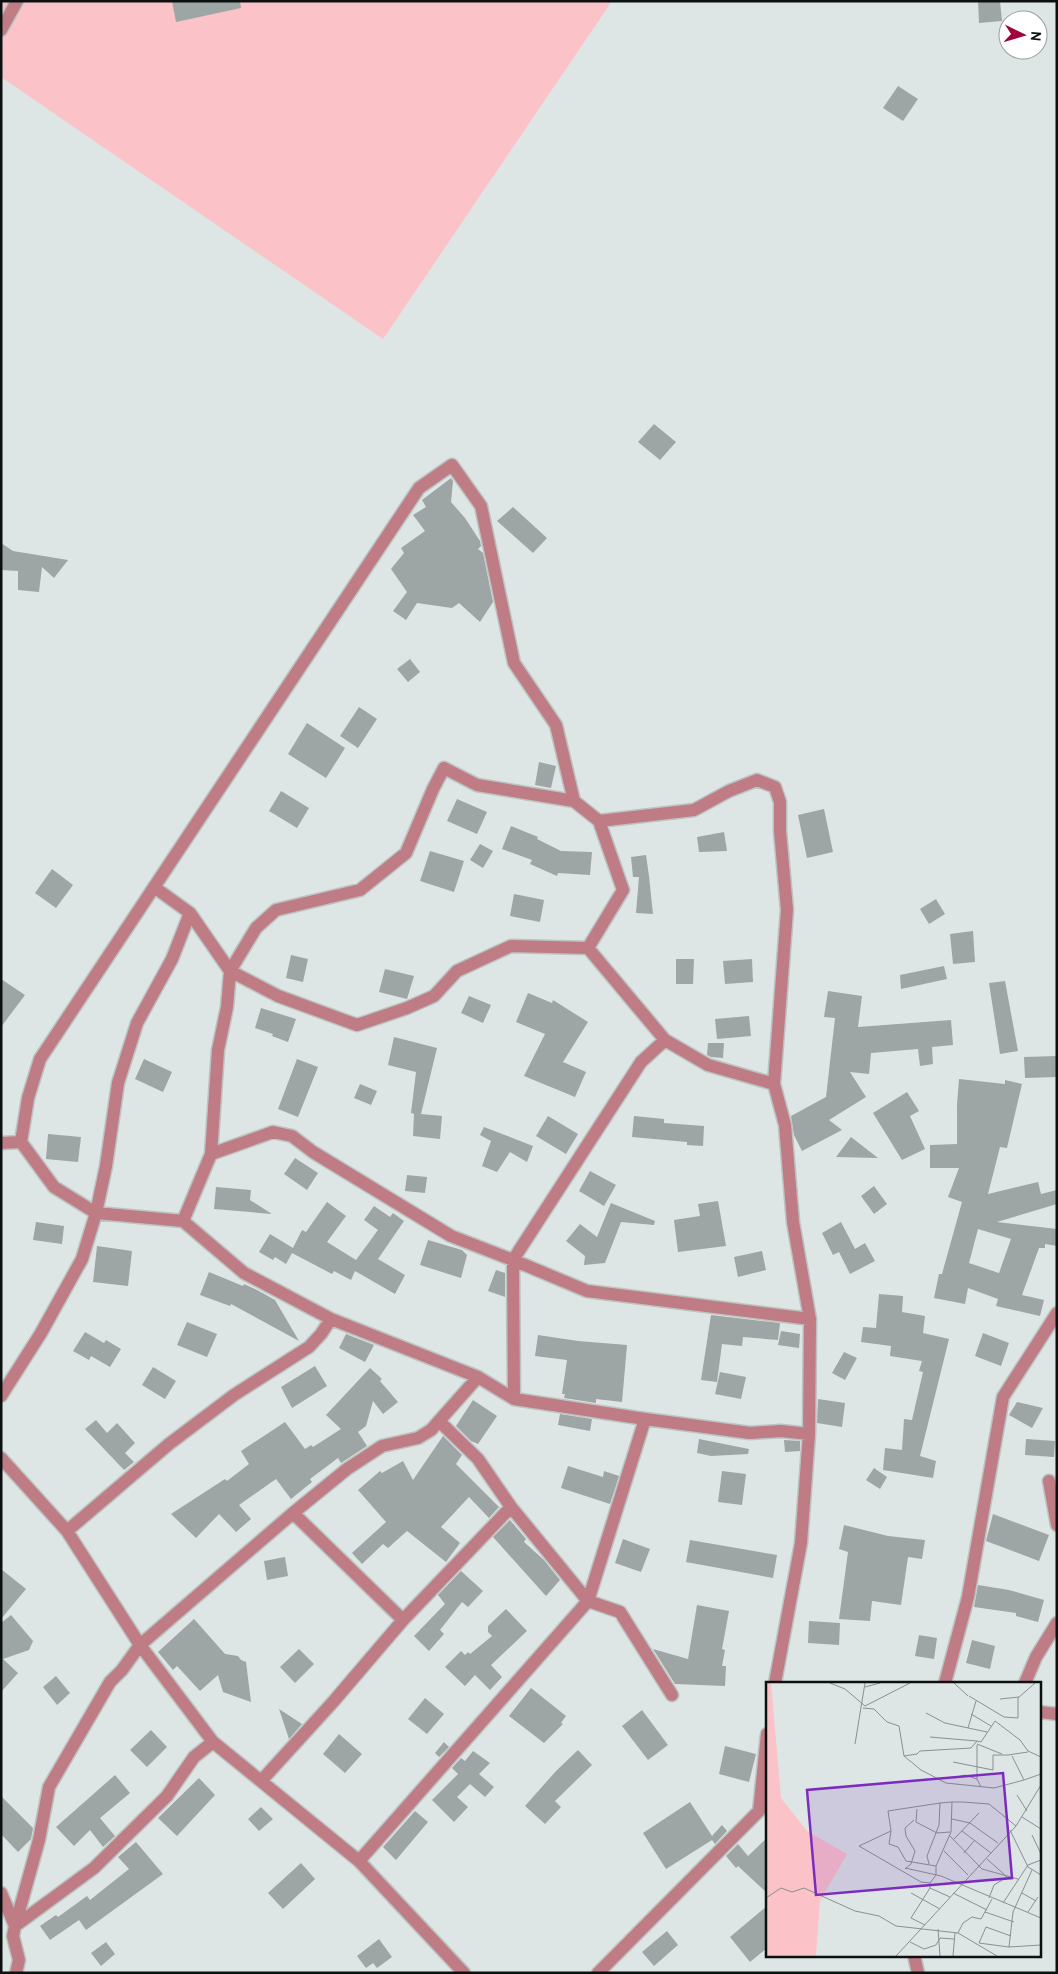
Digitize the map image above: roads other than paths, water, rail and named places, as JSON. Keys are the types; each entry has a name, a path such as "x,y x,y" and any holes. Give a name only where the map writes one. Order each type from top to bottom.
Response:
{"street":[{"path":"1,30 17,1"},
{"path":"574,801 556,725 514,662 481,506 452,465 419,488 40,1059 28,1098 21,1142 54,1186 96,1213 183,1221 244,1273 331,1319 478,1377 514,1399 645,1419 750,1432 781,1431 809,1434"},
{"path":"183,1221 211,1154 218,1050 227,1007 230,971 256,928 276,910 360,890 406,853 444,768 477,785 574,801 599,821 624,890 588,948"},
{"path":"599,821 694,810 729,791 757,780 775,787 780,802 780,831 787,910 774,1084 785,1125 793,1222 810,1319 809,1434 801,1543 775,1682"},
{"path":"154,887 190,913 230,971 278,996 357,1024 407,1008 434,996 457,971 511,946 588,948 665,1040 708,1065 774,1084"},
{"path":"1,1396 41,1333 82,1259 96,1213 106,1166 118,1083 137,1023 172,959 190,913"},
{"path":"514,1399 513,1260 641,1062 665,1040"},
{"path":"211,1154 273,1132 292,1136 313,1152 451,1236 587,1291 810,1319"},
{"path":"1,1143 21,1142"},
{"path":"944,1682 968,1597 1003,1397 1057,1313"},
{"path":"67,1531 170,1444 234,1395 309,1347 331,1319"},
{"path":"16,1973 19,1960 13,1936 39,1840 49,1787 110,1682 122,1670 140,1645 293,1513 362,1458 382,1446 418,1438 431,1430 478,1377"},
{"path":"359,1861 588,1601 645,1419"},
{"path":"439,1421 478,1459 511,1507 588,1601 620,1612 672,1695"},
{"path":"1,1458 67,1531 140,1645 213,1742 359,1861 464,1973"},
{"path":"1049,1481 1057,1524"},
{"path":"261,1781 333,1702 403,1620 511,1507"},
{"path":"293,1513 403,1620"},
{"path":"1025,1682 1036,1657 1057,1623"},
{"path":"1040,1712 1057,1714"},
{"path":"15,1926 94,1868 167,1796 194,1757 213,1742"},
{"path":"598,1973 759,1811 766,1744"},
{"path":"1,1893 15,1926"},
{"path":"914,1956 918,1973"}]}
